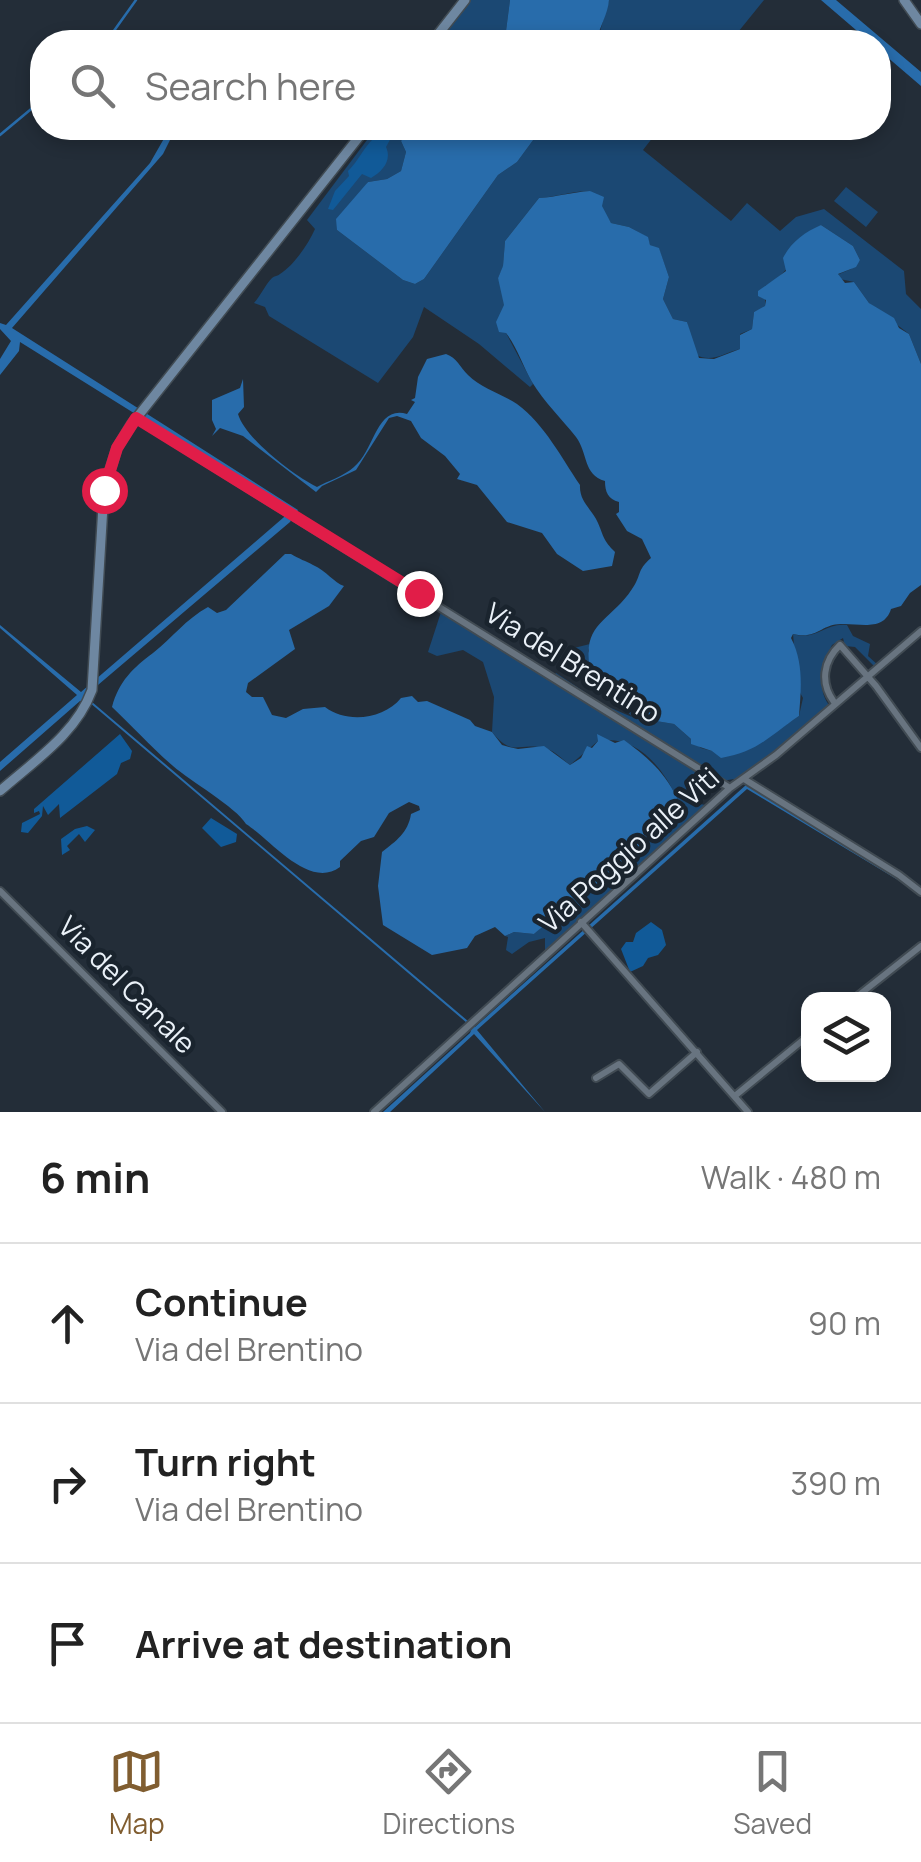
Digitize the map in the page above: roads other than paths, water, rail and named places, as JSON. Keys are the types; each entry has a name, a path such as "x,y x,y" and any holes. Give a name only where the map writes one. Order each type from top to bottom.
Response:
{"street":[{"path":"442,30 466,0"},
{"path":"904,0 921,24"},
{"path":"0,791 72,728 87,704 94,676 104,490 117,448 357,140"},
{"name":"Via del Brentino","path":"139,415 730,788"},
{"name":"Via Poggio alle Viti","path":"374,1112 585,926 730,788 921,631"},
{"path":"834,702 826,692 824,680 830,654 840,644 868,675 921,748"},
{"path":"744,779 921,892"},
{"name":"Via del Canale","path":"0,890 222,1112"},
{"path":"585,926 748,1112"},
{"path":"864,992 921,946"},
{"path":"736,1095 801,1042"},
{"path":"596,1078 618,1064 649,1094 697,1052"}],"waterway":[{"path":"115,30 136,0"},
{"path":"0,135 30,110"}]}
